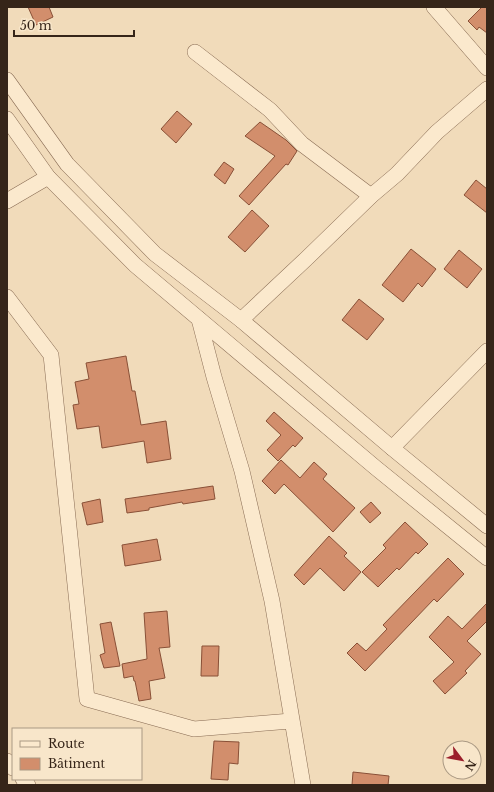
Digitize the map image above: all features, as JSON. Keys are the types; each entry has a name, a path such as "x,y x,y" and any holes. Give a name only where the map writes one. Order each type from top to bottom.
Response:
{"street":[{"path":"434,7 487,68"},
{"path":"195,52 270,110 302,144 371,196"},
{"path":"7,80 67,164 155,254 241,320 487,526"},
{"path":"241,320 306,260 371,196 397,174 437,132 487,89"},
{"path":"7,119 48,177 135,265 358,453 487,558"},
{"path":"7,201 48,177"},
{"path":"7,297 51,355 87,699 194,729 292,721"},
{"path":"199,318 214,377 242,471 272,601 302,785"},
{"path":"392,448 487,352"}],"building":[{"path":"28,7 49,7 53,17 36,25"},
{"path":"482,7 487,7 487,33 479,27 477,30 468,21"},
{"path":"177,111 192,124 176,143 161,129"},
{"path":"260,122 286,140 297,151 288,165 286,164 249,205 239,196 275,156 245,136"},
{"path":"224,162 234,169 225,184 214,175"},
{"path":"476,180 487,189 487,213 464,195"},
{"path":"252,210 269,226 245,252 228,237"},
{"path":"411,249 436,269 422,287 418,283 403,302 382,285"},
{"path":"459,250 482,269 467,288 444,269"},
{"path":"359,299 384,319 367,340 342,320"},
{"path":"126,356 132,391 135,391 141,425 166,421 171,459 147,463 144,441 102,448 99,426 77,429 73,405 79,404 75,382 89,379 86,363"},
{"path":"274,412 303,438 295,447 293,445 278,461 267,450 281,435 266,421"},
{"path":"281,460 300,478 314,462 327,474 323,479 355,508 333,532 284,484 275,494 262,481"},
{"path":"213,486 215,499 183,504 182,502 149,508 149,510 127,513 125,499"},
{"path":"100,499 103,522 87,525 82,503"},
{"path":"371,502 381,513 370,523 360,512"},
{"path":"405,522 428,544 418,554 416,552 399,570 397,568 378,587 362,572 386,548 383,545"},
{"path":"329,536 347,553 344,556 361,572 344,591 320,568 304,585 294,575"},
{"path":"157,539 161,560 125,566 122,545"},
{"path":"448,558 464,574 437,602 434,599 365,671 347,653 357,643 366,651 387,629 383,625"},
{"path":"487,603 487,621 467,641 481,654 465,671 467,673 445,694 433,681 454,662 429,637 448,616 462,629"},
{"path":"167,611 170,647 159,648 165,678 149,681 151,699 139,701 133,676 124,678 122,664 147,659 144,613"},
{"path":"111,622 120,666 104,668 100,655 105,653 100,624"},
{"path":"202,646 219,646 218,676 201,676"},
{"path":"214,741 239,742 238,764 229,763 228,780 211,779"},
{"path":"353,772 389,776 388,785 352,785"}]}
